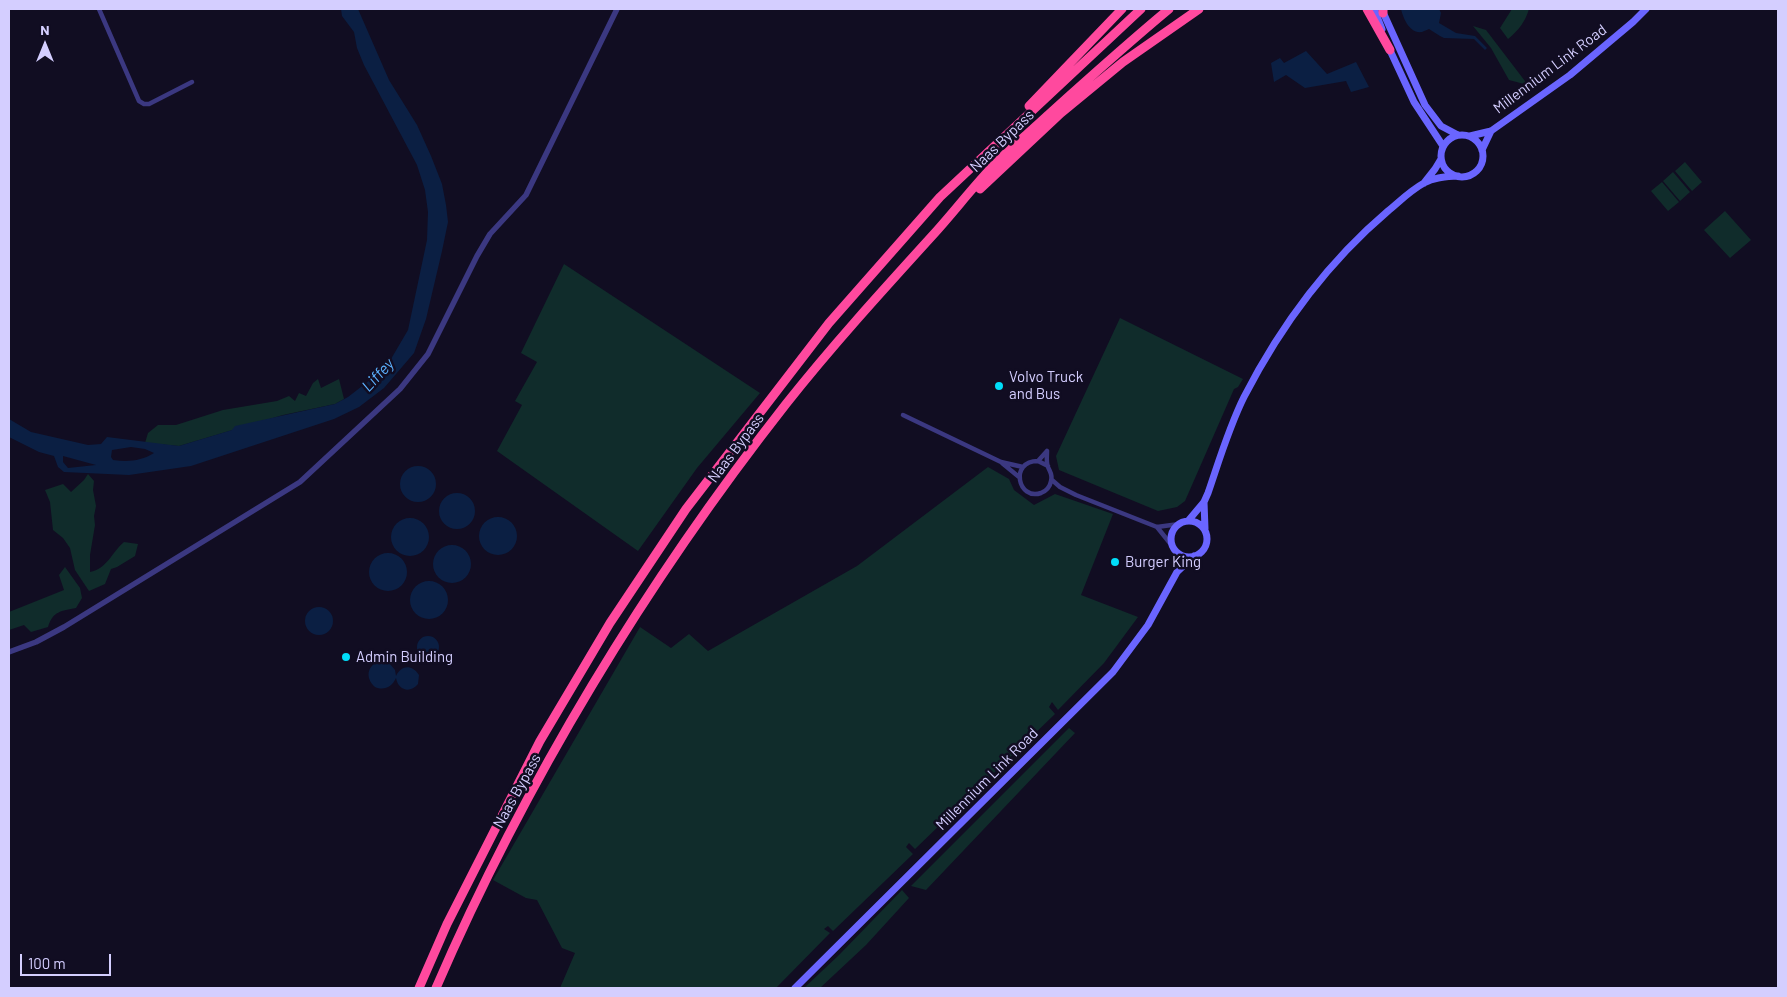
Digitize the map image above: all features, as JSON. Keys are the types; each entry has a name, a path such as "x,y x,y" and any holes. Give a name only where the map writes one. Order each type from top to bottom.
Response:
{"highway":[{"path":"998,143 1044,89 1122,9"},
{"name":"Naas Bypass","path":"419,988 447,924 540,742 610,623 686,508 829,322 940,197 1141,9"},
{"name":"Naas Bypass","path":"436,988 509,835 578,708 701,518 786,404 874,299 934,235 994,164 1120,50 1169,9"},
{"path":"934,235 982,187 1069,107 1122,62 1199,9"},
{"path":"1368,9 1390,50"}],"main road":[{"name":"Millennium Link Road","path":"1470,136 1491,131 1570,75 1646,9"},
{"path":"1380,10 1390,50 1414,102 1443,146"},
{"path":"1188,521 1204,502 1243,399 1266,358 1297,310 1330,268 1371,226 1410,192 1424,183 1439,177 1469,175 1479,168 1482,150 1479,144 1470,136 1458,135 1441,126 1425,105 1380,10"},
{"name":"Millennium Link Road","path":"1482,150 1491,131"},
{"path":"1424,183 1441,159 1443,146 1452,137 1458,135"},
{"path":"1441,159 1447,170 1458,176"},
{"path":"1204,502 1204,529 1207,540 1203,550 1194,556 1182,555 1175,549 1172,537 1179,524 1188,521 1197,523 1204,529"},
{"name":"Millennium Link Road","path":"1175,549 1177,572"},
{"name":"Millennium Link Road","path":"795,988 1113,672 1148,625 1177,572 1194,556"}],"street":[{"path":"99,9 139,101 149,104 192,82"},
{"path":"9,652 36,642 64,627 300,482 400,389 428,354 476,256 490,234 526,194 617,9"},
{"path":"903,415 1001,462 1022,467"},
{"path":"1038,461 1047,451 1048,466 1052,480 1060,487 1157,527 1175,549"},
{"path":"1019,477 1022,467 1029,462 1038,461 1048,466"},
{"path":"1001,462 1019,477 1023,487 1031,493 1060,487"},
{"path":"1046,490 1052,480"},
{"path":"1157,527 1179,524"}],"green space":[{"path":"1512,9 1529,9 1521,26 1508,39 1500,28"},
{"path":"1473,26 1486,30 1528,85 1509,80 1491,48"},
{"path":"1685,162 1702,182 1692,191 1675,171"},
{"path":"1673,172 1690,192 1680,201 1663,181"},
{"path":"1662,182 1679,202 1668,211 1651,191"},
{"path":"1725,211 1751,240 1730,258 1704,230"},
{"path":"564,264 760,393 697,468 638,551 497,451 522,405 515,401 537,362 521,353"},
{"path":"1120,318 1243,379 1238,387 1234,389 1185,501 1177,507 1158,511 1059,470 1056,456"},
{"path":"318,379 321,388 339,379 344,399 335,404 283,415 179,446 145,443 148,433 158,425 176,425 223,410 277,401 289,396 295,401 299,393 306,396 313,383"},
{"path":"988,467 1009,479 1014,490 1034,505 1055,494 1113,514 1081,595 1138,617 1104,663 1058,710 1052,702 1049,707 1055,714 915,849 909,843 906,847 913,854 833,931 828,926 824,929 830,933 776,988 560,988 575,953 562,948 537,900 526,898 493,880 640,627 671,648 689,634 708,651 857,566"},
{"path":"88,474 94,481 93,490 96,506 90,555 90,572 105,564 124,542 138,544 135,556 111,569 105,584 89,591 75,570 70,548 63,538 53,530 50,502 45,490 63,484 71,492"},
{"path":"65,567 80,588 82,598 76,608 62,611 55,615 48,627 31,632 24,625 9,630 9,612 64,590 59,575"},
{"path":"1069,728 1075,733 926,890 911,886"},
{"path":"902,890 909,898 866,945 820,988 804,988 839,955"}],"water":[{"name":"Liffey","path":"341,9 358,9 389,80 417,125 442,184 448,222 426,319 414,353 384,388 359,407 334,419 191,466 129,475 64,472 58,467 54,456 39,452 9,437 9,419 31,432 88,445 101,444 107,437 179,446 232,430 235,426 335,404 348,397 370,380 391,359 408,330 427,240 428,212 425,190 417,165 364,65 357,48 354,32 342,16","holes":["131,447 145,449 154,453 144,458 130,461 113,460 111,457 112,450","63,456 96,465 68,468 63,462"]},
{"path":"1401,9 1439,9 1441,13 1439,23 1456,33 1475,36 1487,48 1485,50 1474,39 1444,38 1429,29 1417,32 1407,24"},
{"path":"1306,51 1327,74 1356,62 1369,87 1351,92 1346,81 1305,88 1286,75 1274,82 1271,63 1280,58 1284,63"},
{"path":"418,466 425,467 431,471 435,477 435,491 431,497 425,501 418,502 411,501 405,497 401,491 400,484 401,477 405,471 411,467"},
{"path":"457,493 464,494 470,498 474,504 474,518 470,524 464,528 457,529 450,528 444,524 440,518 439,511 440,504 444,498 450,494"},
{"path":"498,517 511,523 517,536 511,549 498,555 485,549 479,536 485,523"},
{"path":"410,518 423,524 429,537 423,550 410,556 397,550 391,537 397,524"},
{"path":"452,545 465,551 471,564 465,577 452,583 439,577 433,564 439,551"},
{"path":"388,553 401,559 407,572 401,585 388,591 375,585 369,572 375,559"},
{"path":"429,581 442,587 448,600 442,613 429,619 416,613 410,600 416,587"},
{"path":"319,607 329,611 333,621 329,631 319,635 309,631 305,621 309,611"},
{"path":"428,636 436,639 439,647 436,655 428,658 420,655 417,647 420,639"},
{"path":"379,661 390,664 395,670 396,676 404,668 413,669 419,675 418,684 408,690 399,685 396,678 387,687 382,689 375,687 370,680 369,672 372,666"}],"place":[{"name":"Volvo Truck and Bus","path":"999,386"},
{"name":"Burger King","path":"1115,562"},
{"name":"Admin Building","path":"346,657"}]}
